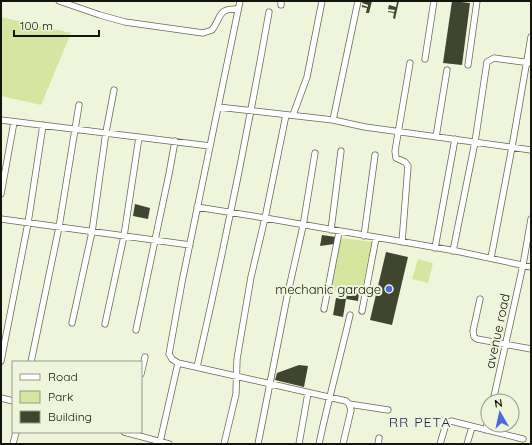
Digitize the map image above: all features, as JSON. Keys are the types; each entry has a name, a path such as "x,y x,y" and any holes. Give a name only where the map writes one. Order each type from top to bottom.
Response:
{"street":[{"path":"59,1 100,16 126,22 204,33 212,30 224,10 238,9"},
{"path":"240,1 182,282 170,357 178,363 342,400 349,404 388,410"},
{"path":"293,116 307,77 322,1"},
{"path":"333,120 358,1"},
{"path":"425,59 434,1"},
{"path":"468,65 477,1"},
{"path":"198,367 232,213 252,111 269,12"},
{"path":"491,258 529,63 531,37"},
{"path":"453,251 475,142 487,62 494,58 529,63"},
{"path":"402,242 408,169 407,164 397,159 395,154 410,63"},
{"path":"436,137 447,70"},
{"path":"72,323 92,232 106,132 114,90"},
{"path":"31,361 59,227 79,105"},
{"path":"218,107 333,120 365,127 531,150"},
{"path":"224,444 236,394 237,359 252,277 266,218 286,115"},
{"path":"1,120 210,146"},
{"path":"1,194 14,122"},
{"path":"1,361 28,222 43,125"},
{"path":"105,324 124,236 139,137"},
{"path":"435,248 455,139"},
{"path":"136,330 169,174 174,141"},
{"path":"331,230 341,151"},
{"path":"258,444 287,297 303,226 315,153"},
{"path":"364,236 374,155"},
{"path":"197,208 266,218 303,226 453,251 531,267"},
{"path":"1,219 190,245"},
{"name":"avenue road","path":"494,393 523,265 531,219"},
{"path":"324,309 339,232"},
{"path":"362,312 376,238"},
{"path":"480,299 473,331 474,337 477,339 531,349"},
{"path":"319,444 350,315"},
{"path":"142,370 145,357"},
{"path":"160,442 178,363"},
{"path":"299,444 308,393"},
{"path":"1,398 12,401"},
{"path":"343,444 351,410 349,404"},
{"path":"440,444 445,426 448,422 455,421 480,429"},
{"path":"467,444 472,427"},
{"path":"13,444 16,433"},
{"path":"129,433 169,444"},
{"path":"498,433 523,439"}],"green space":[{"path":"1,17 71,33 41,105 1,96"},
{"path":"341,238 372,242 361,293 324,289"},
{"path":"418,259 433,263 428,283 412,279"}],"building":[{"path":"363,1 372,1 369,13 366,13 367,8 362,7 362,5 368,7 368,5 362,3"},
{"path":"394,1 399,1 395,19 393,18 394,13 388,12 394,12 395,10 388,9 389,5 396,7 397,2"},
{"path":"452,1 470,3 462,65 443,63"},
{"path":"135,204 150,208 148,219 133,216"},
{"path":"322,235 336,237 334,244 320,246"},
{"name":"mechanic garage","path":"386,252 408,257 392,325 370,320"},
{"path":"348,291 359,293 358,301 346,299"},
{"path":"336,298 346,299 343,317 333,315"},
{"path":"299,365 308,366 304,387 275,380 277,373"}],"place":[{"name":"mechanic garage","path":"389,289"}],"district":[{"name":"RR PETA","path":"420,422"}]}
